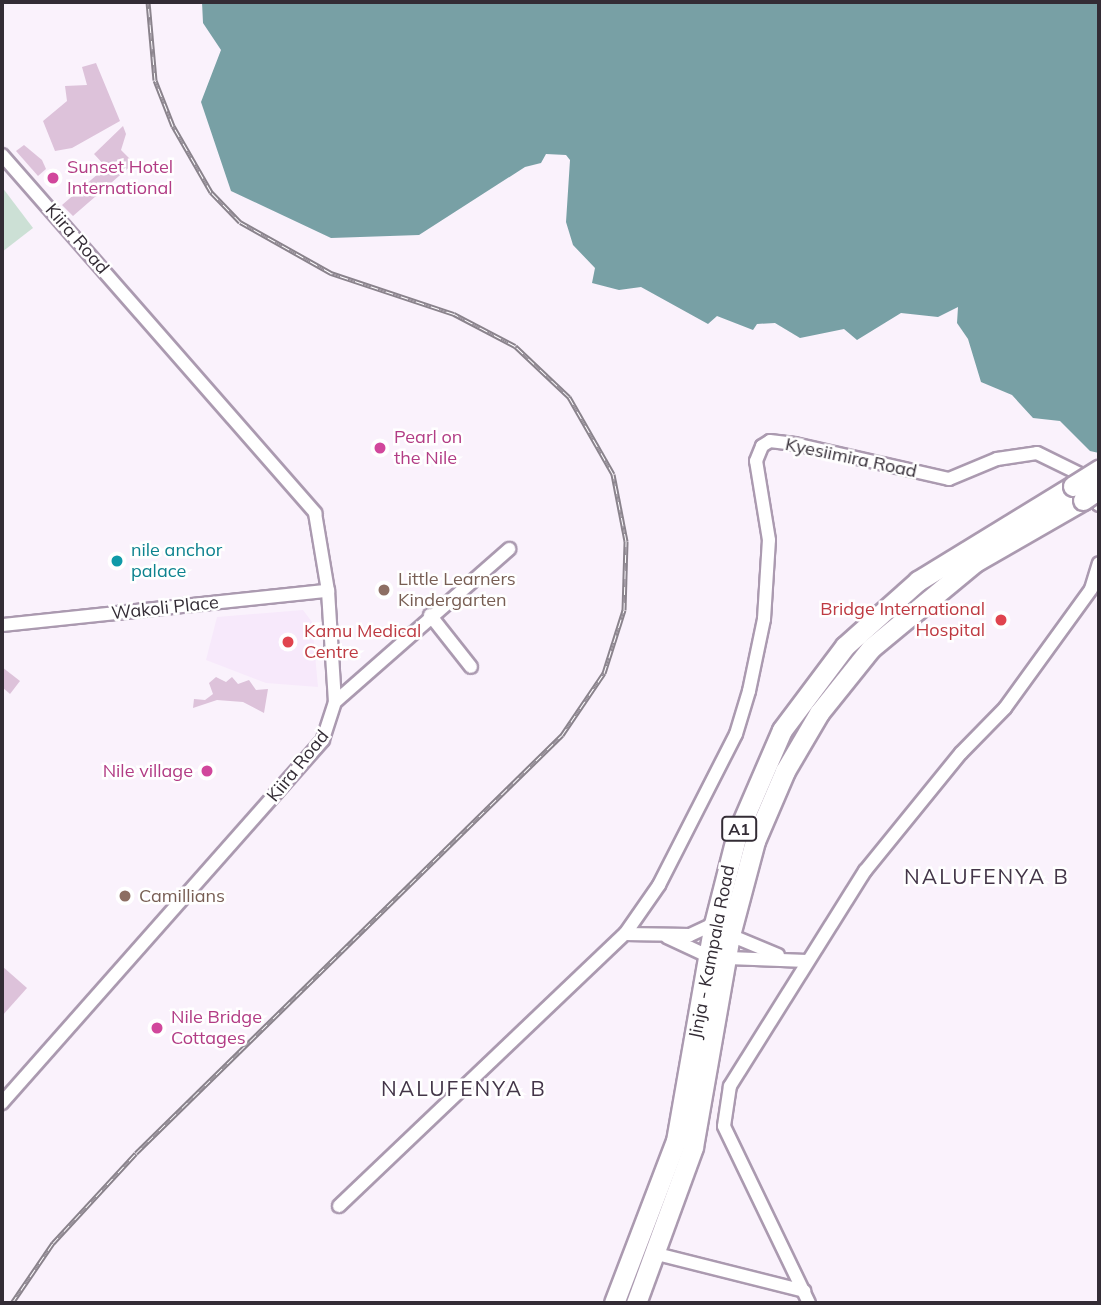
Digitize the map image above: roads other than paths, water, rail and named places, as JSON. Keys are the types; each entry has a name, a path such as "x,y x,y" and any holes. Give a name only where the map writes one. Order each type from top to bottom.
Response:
{"highway":[{"name":"Jinja - Kampala Road","path":"614,1303 676,1141 708,956 722,930 737,834 782,730 832,661 918,581 1090,490"},
{"name":"Jinja - Kampala Road","path":"636,1303 657,1254 693,1147 728,958 722,930"}],"street":[{"name":"Kiira Road","path":"2,155 305,499 319,527 328,591 335,702 323,740 4,1097"},
{"name":"Kyesiimira Road","path":"625,933 659,885 715,778 749,691 764,619 769,540 756,461 770,441 932,475 964,477 997,459 1037,453 1090,490"},
{"path":"335,702 430,615 509,550"},
{"path":"806,1297 724,1126 730,1086 807,961 904,819 1027,678 1091,589 1099,564"},
{"name":"Wakoli Place","path":"2,625 328,591"},
{"path":"430,615 471,667"},
{"path":"339,1206 625,933 690,935 722,930 783,957"},
{"path":"658,934 708,956"},
{"path":"728,958 783,957 807,961"},
{"path":"657,1254 806,1297"}],"water":[{"path":"202,2 1099,2 1099,453 1090,451 1060,421 1033,418 1012,395 981,382 968,339 957,323 958,307 938,317 901,313 857,340 844,329 800,338 775,323 757,324 753,330 717,316 708,324 641,287 619,290 592,283 595,268 573,245 566,222 570,160 566,155 546,154 541,163 525,167 419,235 331,238 231,191 201,102 221,50 203,23"}],"railway":[{"path":"12,1303 53,1243 136,1153 562,735 604,673 624,610 626,541 613,474 569,397 515,346 454,314 331,273 240,222 211,192 173,126 155,80 148,2"}],"place":[{"name":"Sunset Hotel International","path":"53,178"},
{"name":"Pearl on the Nile","path":"380,448"},
{"name":"nile anchor palace","path":"117,561"},
{"name":"Little Learners Kindergarten","path":"384,590"},
{"name":"Bridge International Hospital","path":"1001,620"},
{"name":"Kamu Medical Centre","path":"288,642"},
{"name":"Nile village","path":"207,771"},
{"name":"Camillians","path":"125,896"},
{"name":"Nile Bridge Cottages","path":"157,1028"}],"district":[{"name":"NALUFENYA B","path":"987,876"},
{"name":"NALUFENYA B","path":"464,1088"}]}
